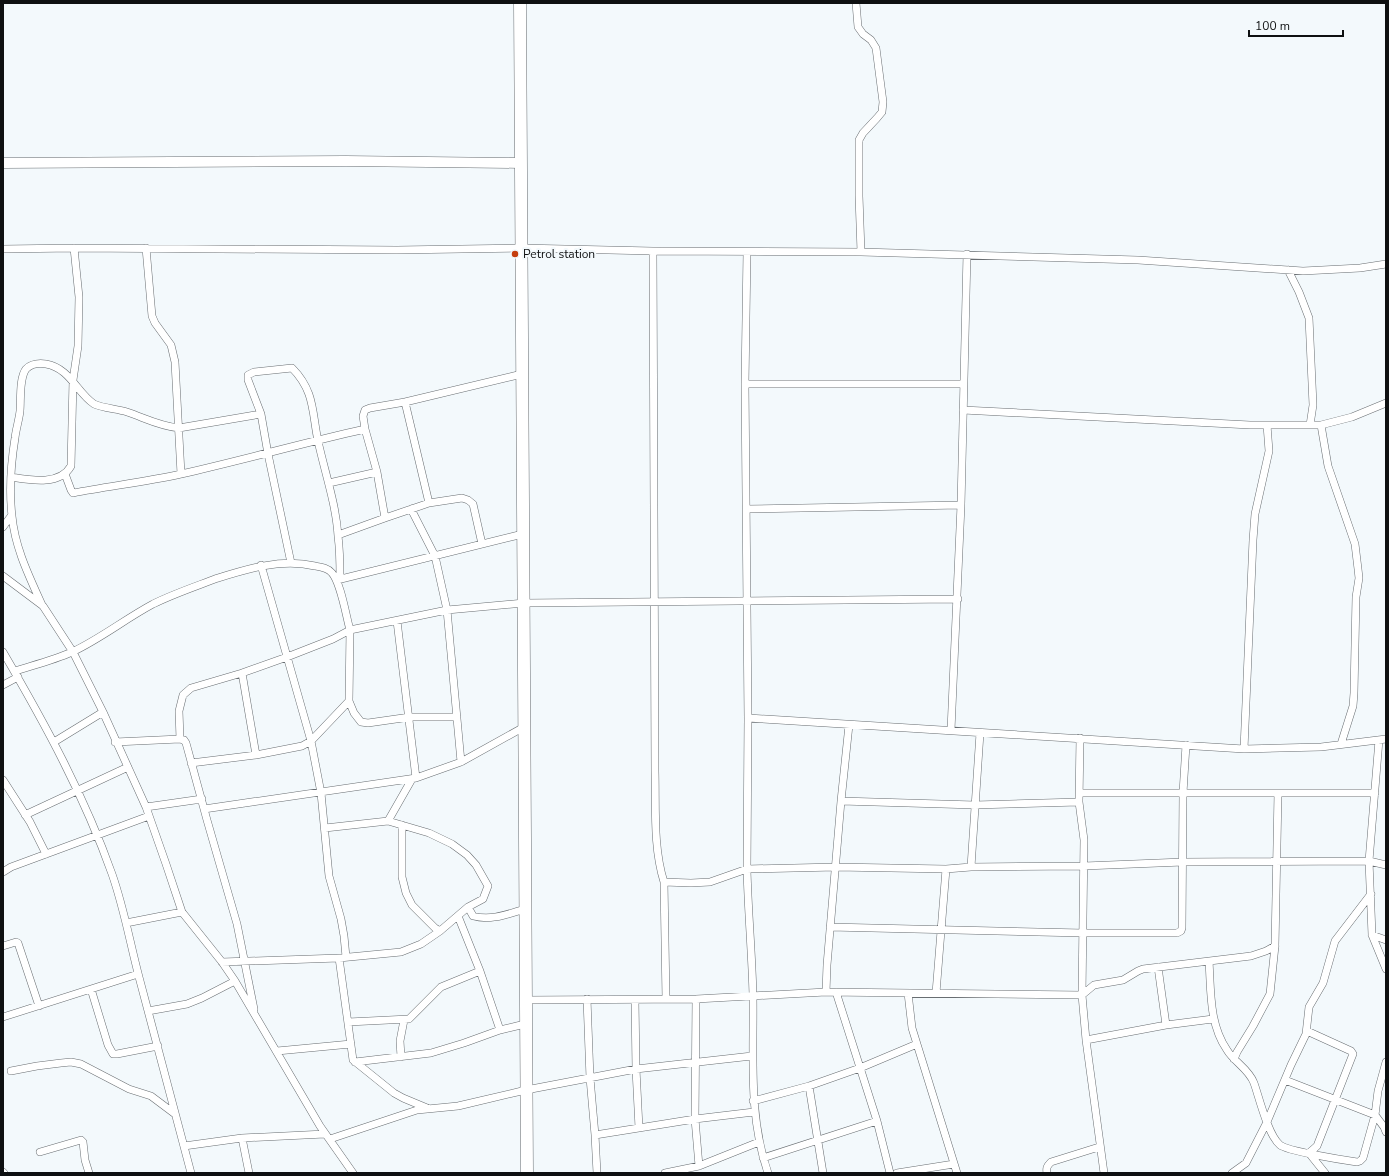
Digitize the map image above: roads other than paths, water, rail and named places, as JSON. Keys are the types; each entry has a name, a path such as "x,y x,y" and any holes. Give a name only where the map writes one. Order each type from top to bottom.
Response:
{"main road":[{"path":"520,3 527,1173"}],"street":[{"path":"856,3 858,27 863,34 871,40 876,48 883,102 882,112 878,118 862,132 859,140 861,252"},
{"path":"3,163 346,161 520,163"},
{"path":"11,477 42,481 62,476 71,466 72,380 78,346 79,297 74,248"},
{"path":"146,248 152,316 155,323 171,345 176,362 181,474"},
{"path":"3,249 146,248 389,250 521,248 653,251 861,252 1138,260 1303,271 1341,269 1386,264"},
{"path":"653,251 655,771 657,846 664,882 666,998"},
{"path":"747,252 745,384 748,600 747,870 753,996 752,1056 754,1112 759,1142 768,1173"},
{"path":"951,730 958,599 967,254"},
{"path":"1288,270 1299,292 1309,318 1313,406 1310,425"},
{"path":"261,414 178,428 165,426 126,411 95,404 72,380 57,368 46,364 33,364 26,370 22,377 20,411 15,438 11,477 12,516 18,548 24,566 43,606 73,652 103,712 146,808 182,912 222,962 235,981 327,1136 353,1173"},
{"path":"291,563 261,414 248,380 248,375 254,372 292,368 299,375 309,391 314,411 318,440 329,483 338,535 338,579 350,630 349,701 354,713 361,722 368,723 410,717 457,717"},
{"path":"385,518 377,472 365,429 363,413 367,409 405,402 522,374"},
{"path":"745,384 964,384"},
{"path":"405,402 429,503"},
{"path":"963,410 1267,425 1321,425 1352,417 1386,403"},
{"path":"1244,748 1255,514 1268,451 1267,425"},
{"path":"1321,425 1328,466 1355,544 1359,578 1356,597 1353,706 1341,744"},
{"path":"65,474 73,493 122,486 268,454 365,429"},
{"path":"329,483 377,472"},
{"path":"338,535 429,503 462,498 473,504 482,544"},
{"path":"746,509 961,505"},
{"path":"411,510 435,556 447,610 462,762"},
{"path":"3,527 12,516"},
{"path":"338,579 523,534"},
{"path":"3,685 16,674 73,652 152,605 183,590 243,570 261,565 305,563 325,568 338,579"},
{"path":"261,565 311,741 321,793 329,876 341,919 348,1022 353,1060 394,1093 402,1098 428,1108"},
{"path":"3,576 43,606"},
{"path":"180,739 179,711 184,696 191,688 242,673 287,657 333,639 350,630 447,610 524,603 555,602 958,599"},
{"path":"388,820 414,778 410,717 397,621"},
{"path":"3,652 54,742 79,790 112,875 126,923 138,974 191,1173"},
{"path":"242,673 256,755"},
{"path":"191,763 256,755 302,746 311,741 349,701"},
{"path":"54,742 103,712"},
{"path":"748,718 1244,748 1321,747 1383,739 1375,793 1369,862 1372,935 1386,969"},
{"path":"826,992 830,927 849,725"},
{"path":"204,809 321,793 414,778 462,762 524,727"},
{"path":"971,867 980,733"},
{"path":"1080,738 1079,802 1084,840 1082,995 1099,1147 1104,1173"},
{"path":"116,742 180,739 184,740 186,743 237,924 256,1015"},
{"path":"830,927 1083,933 1177,933 1181,931 1183,793 1186,745"},
{"path":"26,815 128,767"},
{"path":"3,780 26,815 46,854"},
{"path":"1080,793 1375,793"},
{"path":"1234,1059 1268,998 1275,946 1278,794"},
{"path":"146,808 202,799"},
{"path":"841,801 975,805 1079,802"},
{"path":"3,872 11,867 149,816"},
{"path":"222,962 343,957 405,951 421,944 440,931 468,907 483,899 488,889 488,886 476,864 467,855 452,844 429,834 388,820 325,828"},
{"path":"402,825 402,877 406,893 412,905 435,928 440,931"},
{"path":"664,882 710,882 747,870 836,868 946,869 971,867 1084,866 1183,862 1369,862 1386,865"},
{"path":"936,993 946,869"},
{"path":"1232,1173 1246,1164 1267,1122 1307,1032 1309,1007 1323,983 1335,941 1371,894"},
{"path":"468,907 473,916 486,919 525,909"},
{"path":"126,923 182,912"},
{"path":"458,916 480,971 500,1030"},
{"path":"1372,935 1386,940"},
{"path":"3,946 16,942 18,943 39,1006"},
{"path":"525,1000 635,1000 826,992 1082,995 1094,985 1123,980 1138,970 1251,956 1275,946"},
{"path":"1209,961 1213,1019 1226,1049 1254,1081 1267,1122 1275,1139 1280,1145 1309,1153 1357,1162 1360,1161 1363,1158 1386,1062"},
{"path":"1158,968 1166,1025"},
{"path":"348,1022 409,1019 441,987 480,971"},
{"path":"3,1017 138,974"},
{"path":"148,1011 187,1004 235,981"},
{"path":"91,989 108,1045 113,1054 158,1046"},
{"path":"836,992 877,1121 890,1173"},
{"path":"908,993 912,1028 957,1173"},
{"path":"696,998 695,1119 699,1166"},
{"path":"586,999 590,1078 596,1135 597,1173"},
{"path":"635,1000 639,1128"},
{"path":"1086,1040 1166,1025 1213,1019"},
{"path":"401,1057 400,1041 404,1020"},
{"path":"355,1062 431,1053 500,1030 525,1024"},
{"path":"1307,1032 1353,1053 1317,1146 1309,1153"},
{"path":"277,1051 351,1044"},
{"path":"754,1100 809,1086 860,1068 917,1044"},
{"path":"184,1146 242,1138 327,1136 417,1110 458,1106 526,1090 636,1069 752,1056"},
{"path":"11,1071 61,1062 81,1064 130,1089 151,1096 176,1114"},
{"path":"1285,1080 1374,1115 1386,1132"},
{"path":"809,1086 819,1140 823,1173"},
{"path":"596,1135 695,1119 754,1112"},
{"path":"763,1158 877,1121"},
{"path":"242,1138 249,1173"},
{"path":"40,1152 81,1140 83,1142 85,1160 89,1173"},
{"path":"665,1173 699,1166 759,1142"},
{"path":"1047,1173 1047,1165 1051,1162 1099,1147"},
{"path":"1309,1153 1325,1173"},
{"path":"897,1173 954,1164"}],"place":[{"name":"Petrol station","path":"515,254"}]}
